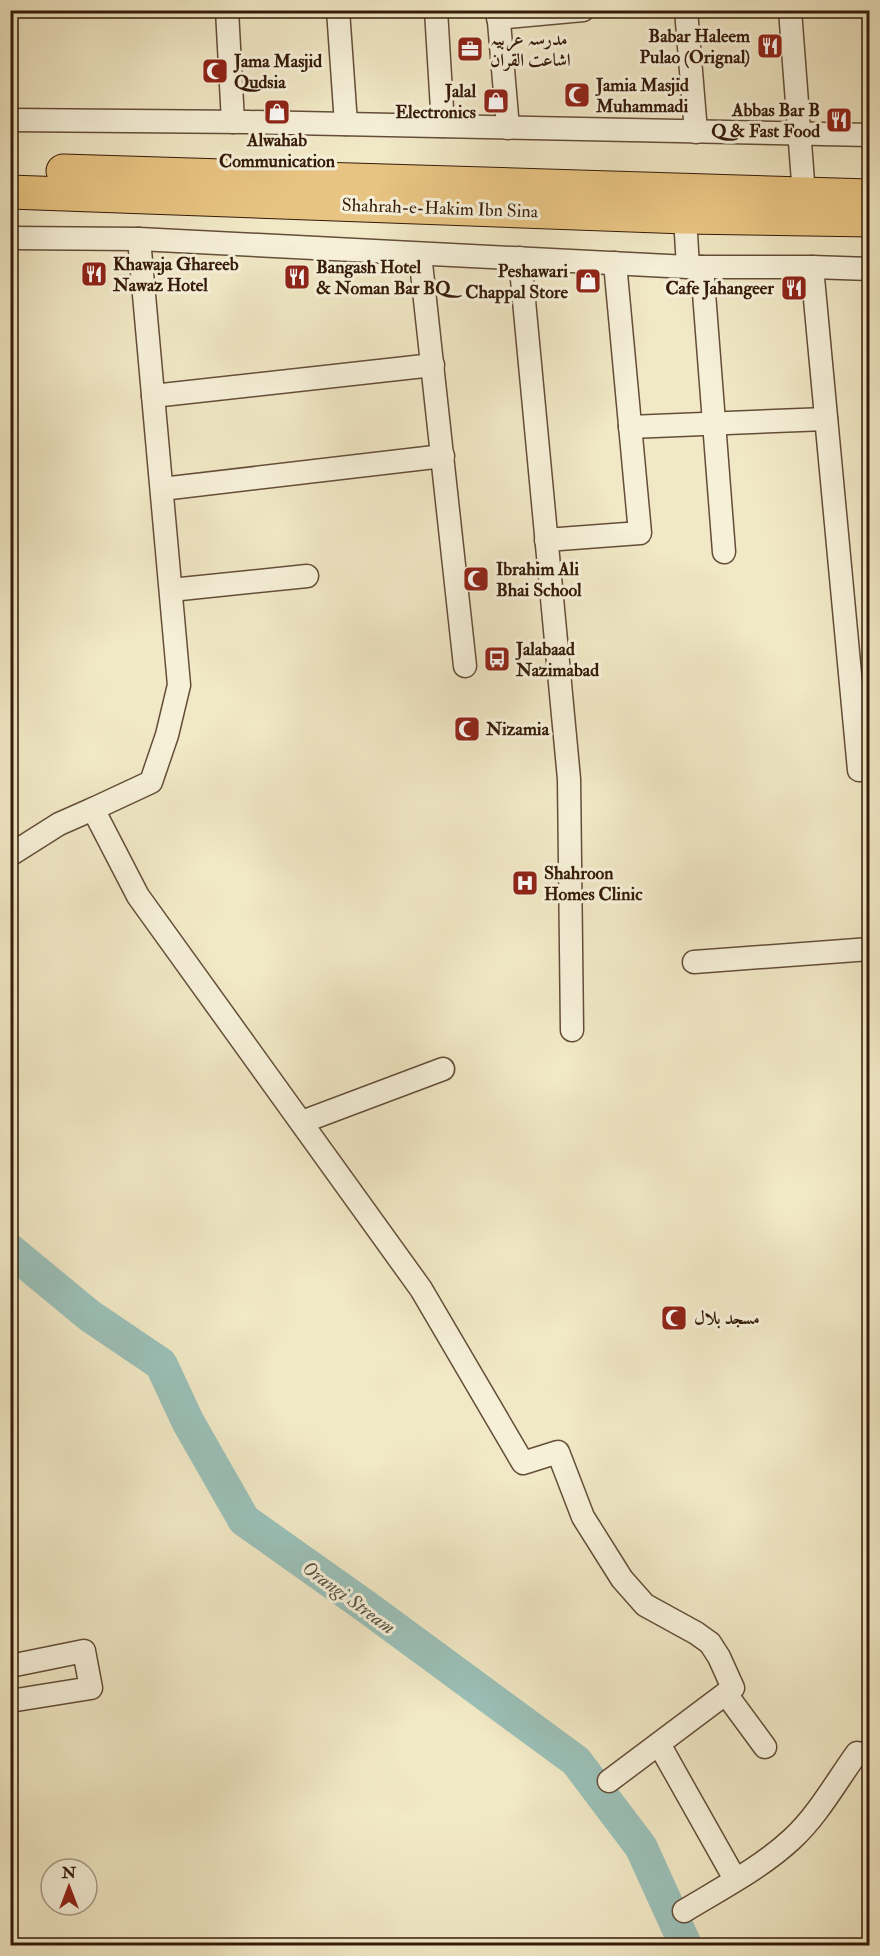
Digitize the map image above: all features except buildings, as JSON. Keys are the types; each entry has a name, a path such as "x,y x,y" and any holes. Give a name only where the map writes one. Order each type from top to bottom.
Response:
{"highway":[{"name":"Shahrah-e-Hakim Ibn Sina","path":"10,170 870,196"},
{"name":"Shahrah-e-Hakim Ibn Sina","path":"10,192 685,217 870,220"}],"street":[{"path":"227,10 233,122"},
{"path":"338,10 346,124"},
{"path":"436,10 443,126"},
{"path":"508,128 498,14 584,10"},
{"path":"686,10 696,132"},
{"path":"790,10 804,195"},
{"path":"10,120 233,122 870,135"},
{"path":"685,217 695,267 714,424 724,552"},
{"path":"10,238 139,239 695,267 870,269"},
{"path":"10,855 58,824 151,782 167,735 179,685 139,239"},
{"path":"420,254 465,666"},
{"path":"520,258 569,779 572,1030"},
{"path":"546,540 640,533 615,263"},
{"path":"812,267 859,770 870,769"},
{"path":"153,396 433,365"},
{"path":"630,427 826,419"},
{"path":"162,489 442,456"},
{"path":"171,590 307,576"},
{"path":"93,809 138,896 421,1289 523,1463 558,1452 583,1517 622,1580 645,1605 710,1643 731,1680 733,1688 726,1694 609,1781"},
{"path":"694,962 870,949"},
{"path":"302,1122 442,1069"},
{"path":"10,1666 84,1651 91,1688 10,1701"},
{"path":"726,1694 765,1747"},
{"path":"658,1744 735,1879"},
{"path":"684,1911 762,1862 792,1838 809,1819 857,1753"}],"waterway":[{"name":"Orangi Stream","path":"10,1250 90,1316 161,1364 188,1422 244,1520 576,1761 641,1847 686,1946"}],"place":[{"name":"Babar Haleem Pulao (Orignal)","path":"770,46"},
{"name":"مدرسہ عربیہ اشاعت القران","path":"470,49"},
{"name":"Jama Masjid Qudsia","path":"215,71"},
{"name":"Jamia Masjid Muhammadi","path":"577,95"},
{"name":"Jalal Electronics","path":"496,101"},
{"name":"Alwahab Communication","path":"277,112"},
{"name":"Abbas Bar B Q & Fast Food","path":"839,120"},
{"name":"Khawaja Ghareeb Nawaz Hotel","path":"94,274"},
{"name":"Bangash Hotel & Noman Bar BQ","path":"297,277"},
{"name":"Peshawari Chappal Store","path":"588,281"},
{"name":"Cafe Jahangeer","path":"794,288"},
{"name":"Ibrahim Ali Bhai School","path":"476,579"},
{"name":"Jalabaad Nazimabad","path":"497,659"},
{"name":"Nizamia","path":"467,729"},
{"name":"Shahroon Homes Clinic","path":"525,883"},
{"name":"مسجد بلال","path":"674,1318"}]}
